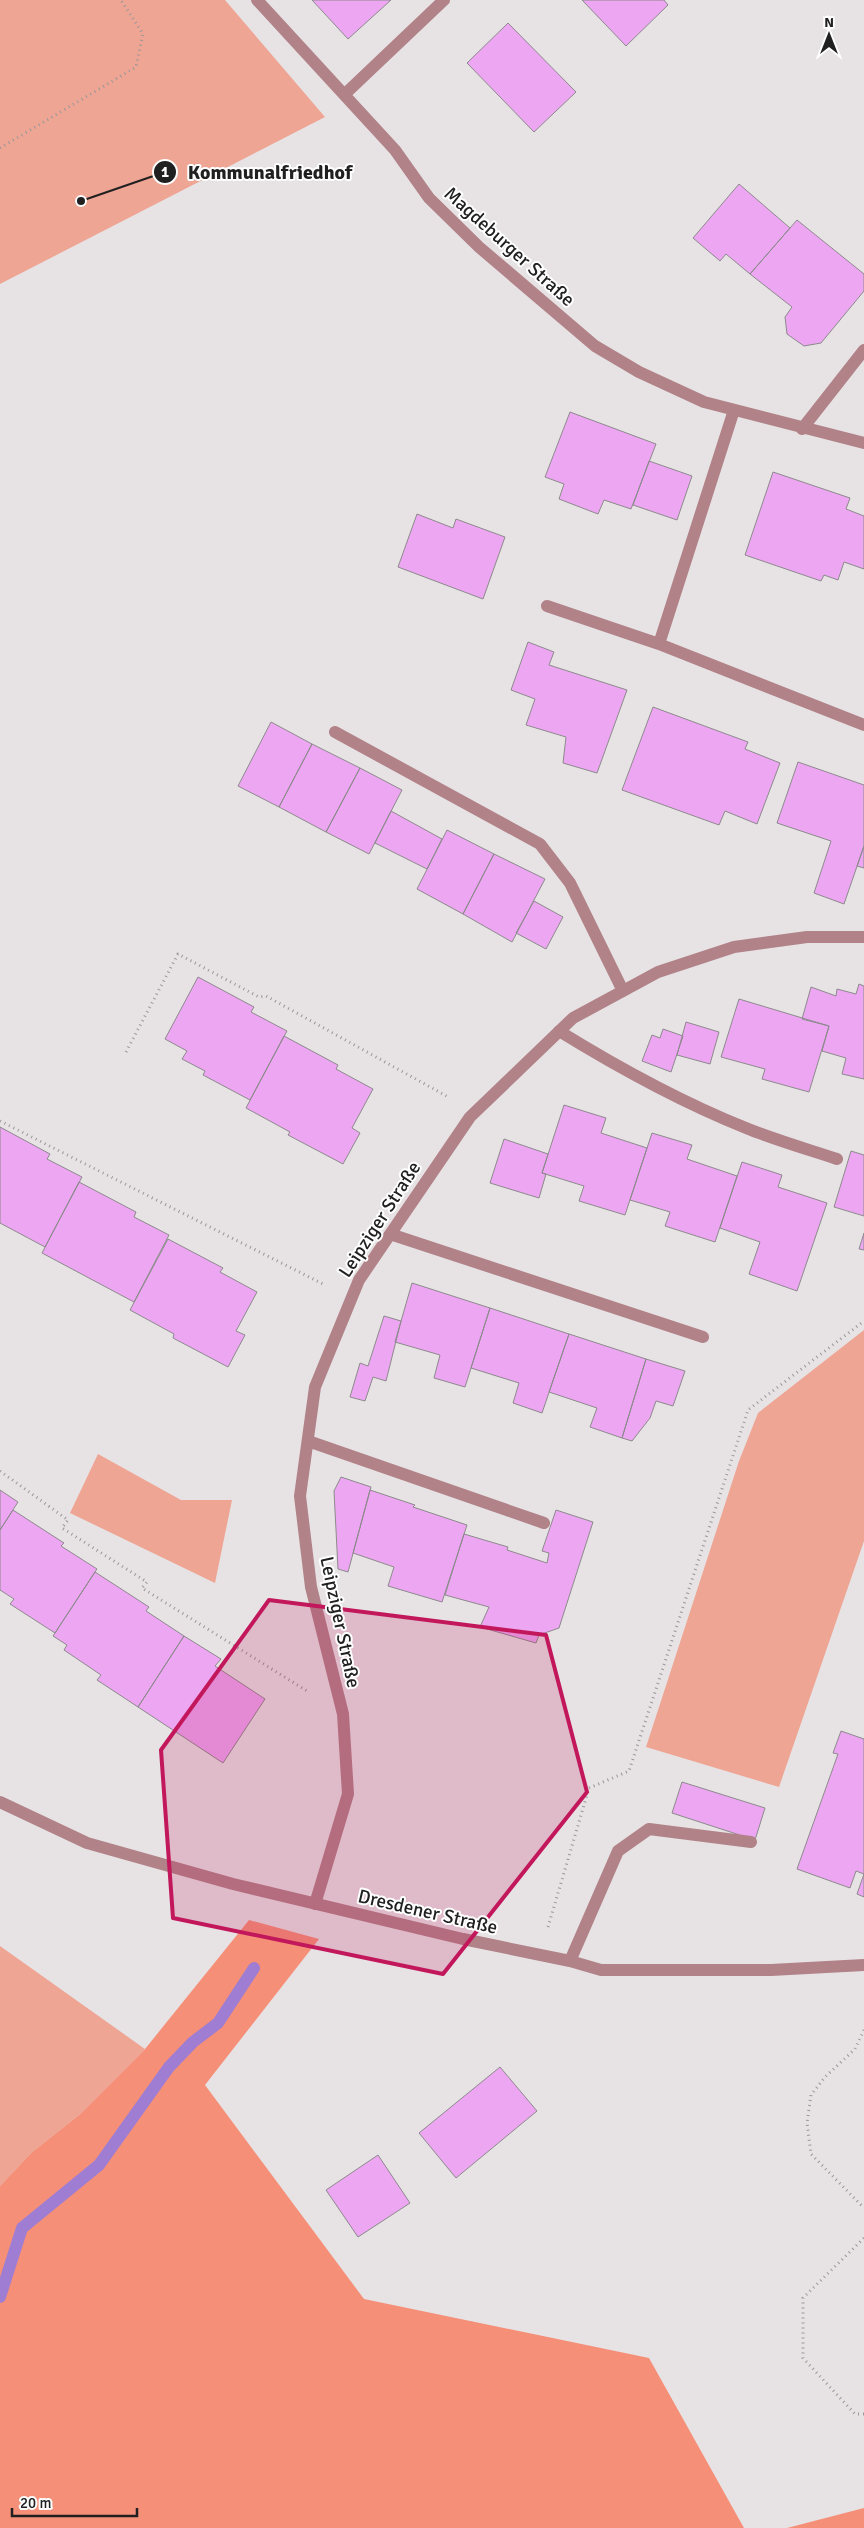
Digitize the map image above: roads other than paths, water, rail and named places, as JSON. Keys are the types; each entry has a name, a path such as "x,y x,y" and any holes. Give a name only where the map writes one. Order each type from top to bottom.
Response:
{"street":[{"name":"Magdeburger Straße","path":"257,0 395,150 429,198 479,246 595,346 632,368 696,398 734,410 864,443"},
{"path":"345,94 444,0"},
{"path":"802,428 864,350"},
{"path":"659,644 734,410"},
{"path":"547,606 659,644 864,725"},
{"path":"335,732 540,844 570,882 623,991"},
{"name":"Leipziger Straße","path":"315,1904 348,1794 343,1714 311,1587 300,1496 316,1388 359,1280 470,1117 573,1018 658,972 734,947 808,937 864,938"},
{"path":"559,1031 603,1058 677,1097 747,1129 837,1159"},
{"path":"390,1234 703,1336"},
{"path":"308,1441 544,1524"},
{"name":"Dresdener Straße","path":"0,1802 87,1843 315,1904 570,1961 601,1970 771,1970 864,1965"},
{"path":"570,1961 618,1851 649,1829 751,1842"}],"waterway":[{"path":"0,2297 22,2228 99,2165 169,2067 193,2042 218,2023 254,1968"}],"place":[{"name":"Kommunalfriedhof","path":"81,201"}]}
